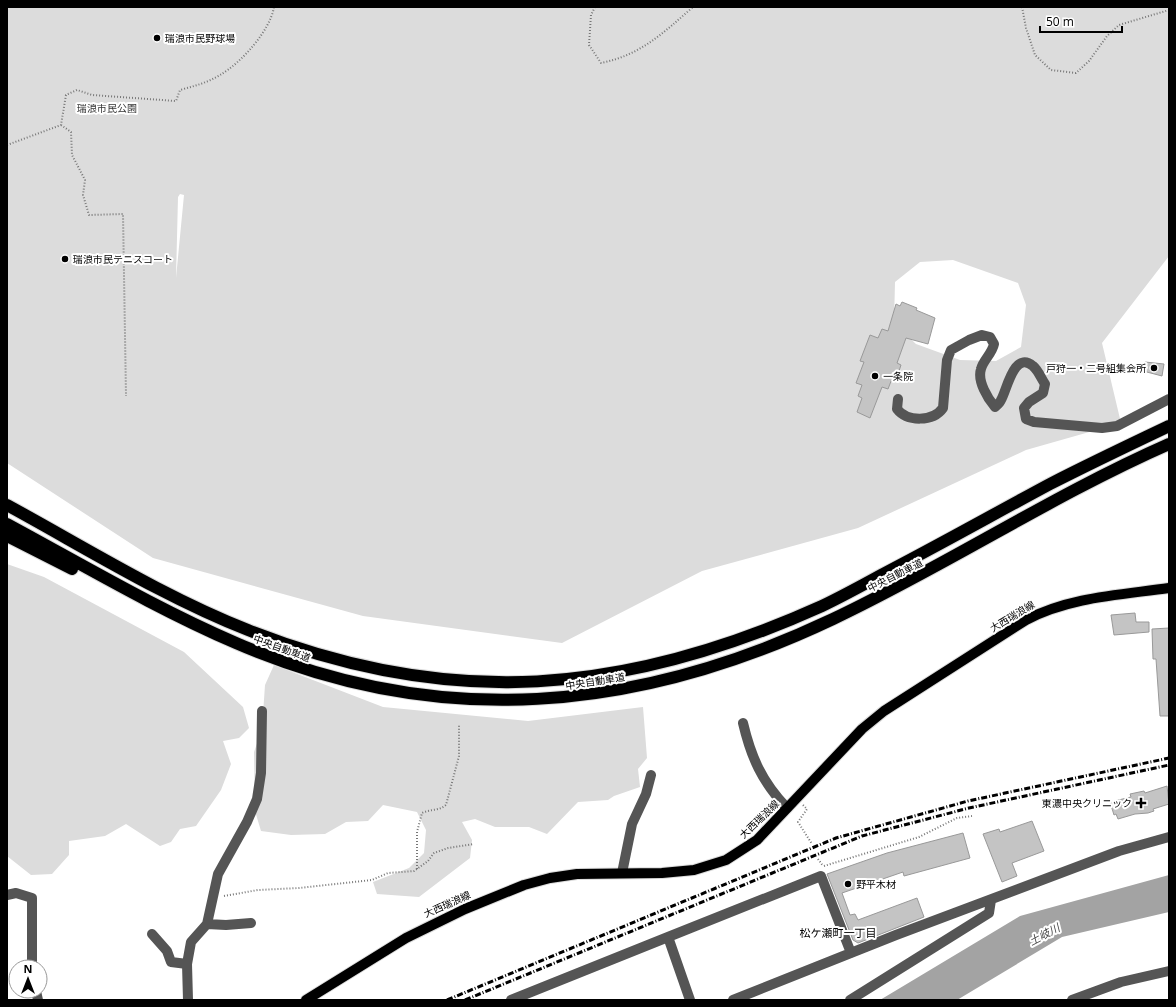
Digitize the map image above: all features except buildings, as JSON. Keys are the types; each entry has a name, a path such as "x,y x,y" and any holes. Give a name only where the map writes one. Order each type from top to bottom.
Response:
{"highway":[{"name":"中央自動車道","path":"7,505 207,612 246,629 333,659 422,677 477,683 532,683 594,677 656,665 741,639 799,616 973,527 1050,484 1169,426"},
{"name":"中央自動車道","path":"7,524 160,609 239,645 290,664 371,687 413,694 478,700 565,698 608,692 687,675 773,646 903,584 1097,478 1169,444"},
{"path":"7,496 52,522 82,546"},
{"path":"7,536 89,577 160,609"}],"main road":[{"name":"大西瑞浪線","path":"306,1000 406,938 464,909 524,885 550,878 577,874 662,873 694,870 726,860 757,840 862,729 884,711 1026,620 1047,609 1067,603 1169,588"}],"street":[{"path":"898,399 897,409 904,416 928,418 939,413 943,408 947,360 951,350 982,335 990,337 994,344 993,351 981,368 980,376 991,402 995,407 1001,401 1013,369 1020,363 1027,362 1034,366 1045,384 1043,393 1029,402 1024,408 1026,419 1034,422 1102,428 1117,426 1169,399"},
{"path":"188,1000 187,964 190,942 207,924 218,874 247,822 257,799 261,772 262,710"},
{"path":"743,723 749,748 760,773 787,808"},
{"path":"622,873 632,824 646,794 651,775"},
{"path":"733,1000 851,953 1119,851 1169,837"},
{"path":"511,1000 821,876 851,953"},
{"path":"7,896 16,893 32,898 32,959"},
{"path":"850,1000 989,912 991,900"},
{"path":"207,924 226,925 251,923"},
{"path":"152,934 167,951 171,962 187,964"},
{"path":"668,937 690,1000"},
{"path":"1072,1000 1121,982 1169,971"}],"path":[{"path":"61,125 66,95 77,90 92,95 176,101 180,90 202,84 221,75 237,62 264,33 274,7"},
{"path":"595,7 592,15 589,45 601,63 618,60 648,45 693,7"},
{"path":"1022,7 1026,28 1035,55 1051,70 1076,73 1090,61 1107,36 1119,25 1169,10"},
{"path":"7,145 61,125"},
{"path":"61,125 71,132 72,155 85,180 83,195 89,215 124,214 126,396"},
{"path":"417,869 417,832 422,813 427,810 442,808 446,805 459,756 459,725"},
{"path":"797,798 807,809 798,822 812,844"},
{"path":"823,867 919,837 957,818 972,816"},
{"path":"213,898 258,890 372,880 388,873 414,871 428,861 434,853 448,848 474,844"}],"green space":[{"name":"瑞浪市民公園","path":"7,7 1169,7 1169,256 1102,343 1121,423 1026,450 858,528 702,571 562,643 363,616 153,558 7,463","holes":["180,194 184,195 176,278 178,197","953,260 1018,283 1026,305 1021,347 996,361 960,360 916,344 894,323 895,282 920,262"]},
{"path":"7,564 44,577 184,652 243,707 249,728 239,738 223,741 231,764 221,790 196,826 180,829 171,842 160,846 126,824 105,836 69,841 69,855 52,874 31,875 7,856"},
{"path":"274,665 383,707 528,721 643,707 647,758 638,769 640,787 614,796 608,800 578,802 547,834 529,827 495,827 475,819 462,822 472,840 470,858 419,897 377,894 373,882 409,868 424,853 426,830 417,812 383,805 368,821 346,822 325,834 291,835 261,831 255,811 254,752 262,729 265,685"}],"water":[{"name":"土岐川","path":"1169,875 1169,912 1062,937 957,1000 880,1000 1020,916"}],"railway":[{"path":"447,1000 836,838 968,801 1169,758"},
{"path":"465,1000 862,836 969,808 1169,765"}],"place":[{"name":"瑞浪市民野球場","path":"157,38"},
{"name":"瑞浪市民テニスコート","path":"65,259"},
{"name":"戸狩一・二号組集会所","path":"1154,368"},
{"name":"一条院","path":"875,376"},
{"name":"東濃中央クリニック","path":"1141,803"},
{"name":"野平木材","path":"848,884"}],"district":[{"name":"松ケ瀬町一丁目","path":"838,932"}]}
